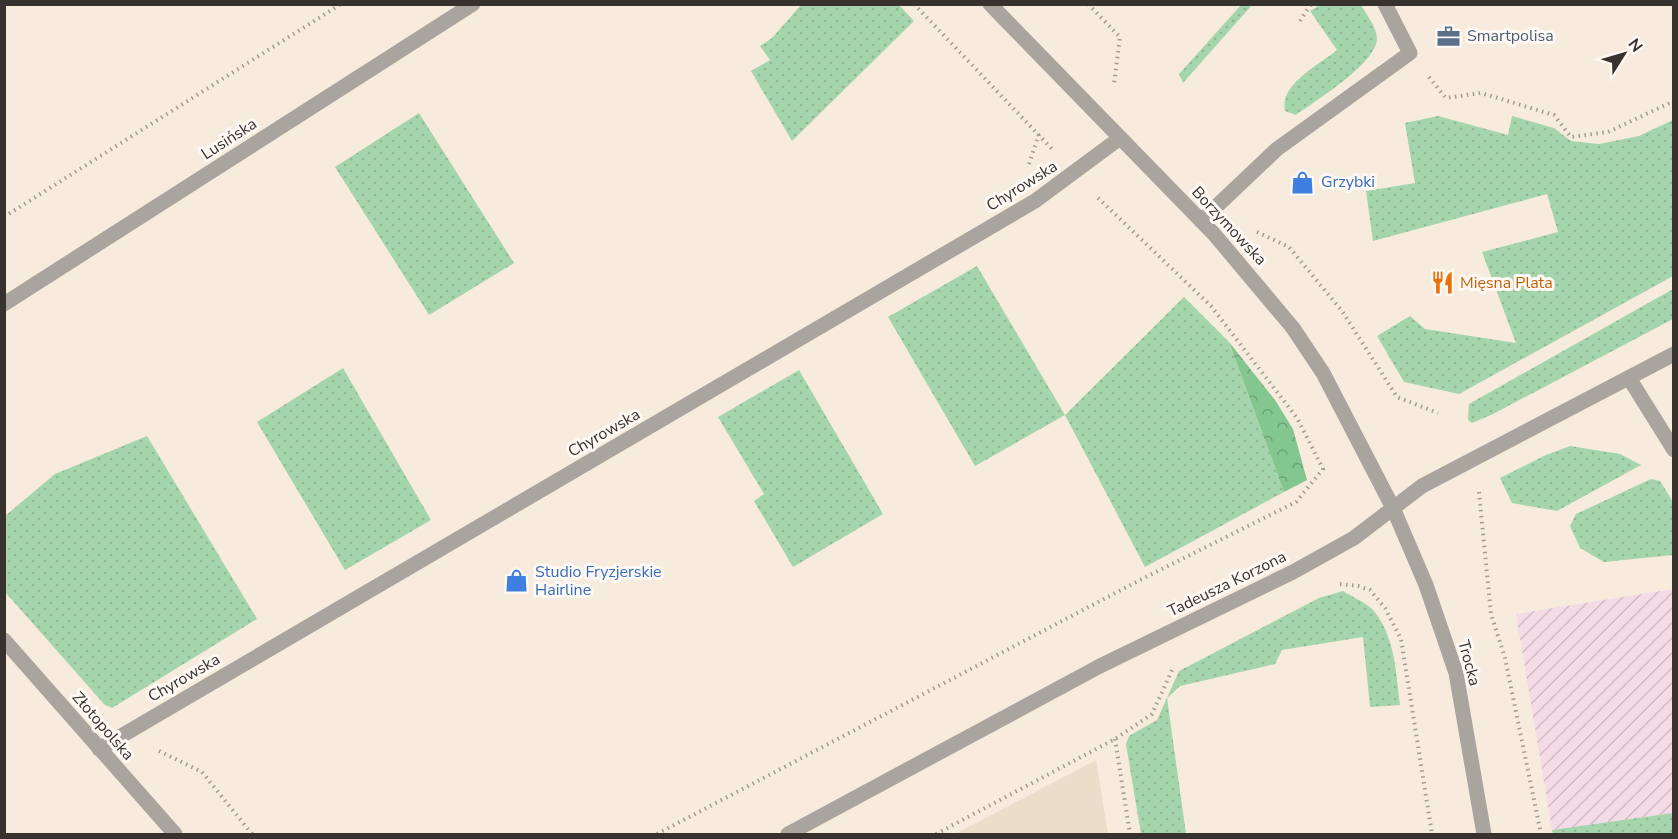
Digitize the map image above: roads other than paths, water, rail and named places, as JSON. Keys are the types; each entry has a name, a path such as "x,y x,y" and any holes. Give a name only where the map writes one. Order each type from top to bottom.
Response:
{"street":[{"name":"Lusińska","path":"4,304 473,4"},
{"name":"Borzymowska","path":"990,4 1201,221 1293,328 1337,396 1393,508"},
{"path":"1201,221 1277,149 1410,53 1386,4"},
{"name":"Chyrowska","path":"99,749 1035,201 1074,175 1120,138"},
{"name":"Tadeusza Korzona","path":"788,834 1100,666 1293,572 1354,538 1422,486 1674,354"},
{"path":"1629,378 1674,450"},
{"name":"Trocka","path":"1393,508 1426,585 1456,673 1484,834"},
{"name":"Złotopolska","path":"4,640 175,834"}],"place":[{"name":"Smartpolisa","path":"1449,36"},
{"name":"Grzybki","path":"1303,182"},
{"name":"Mięsna Plata","path":"1442,283"},
{"name":"Studio Fryzjerskie Hairline","path":"517,581"}]}
